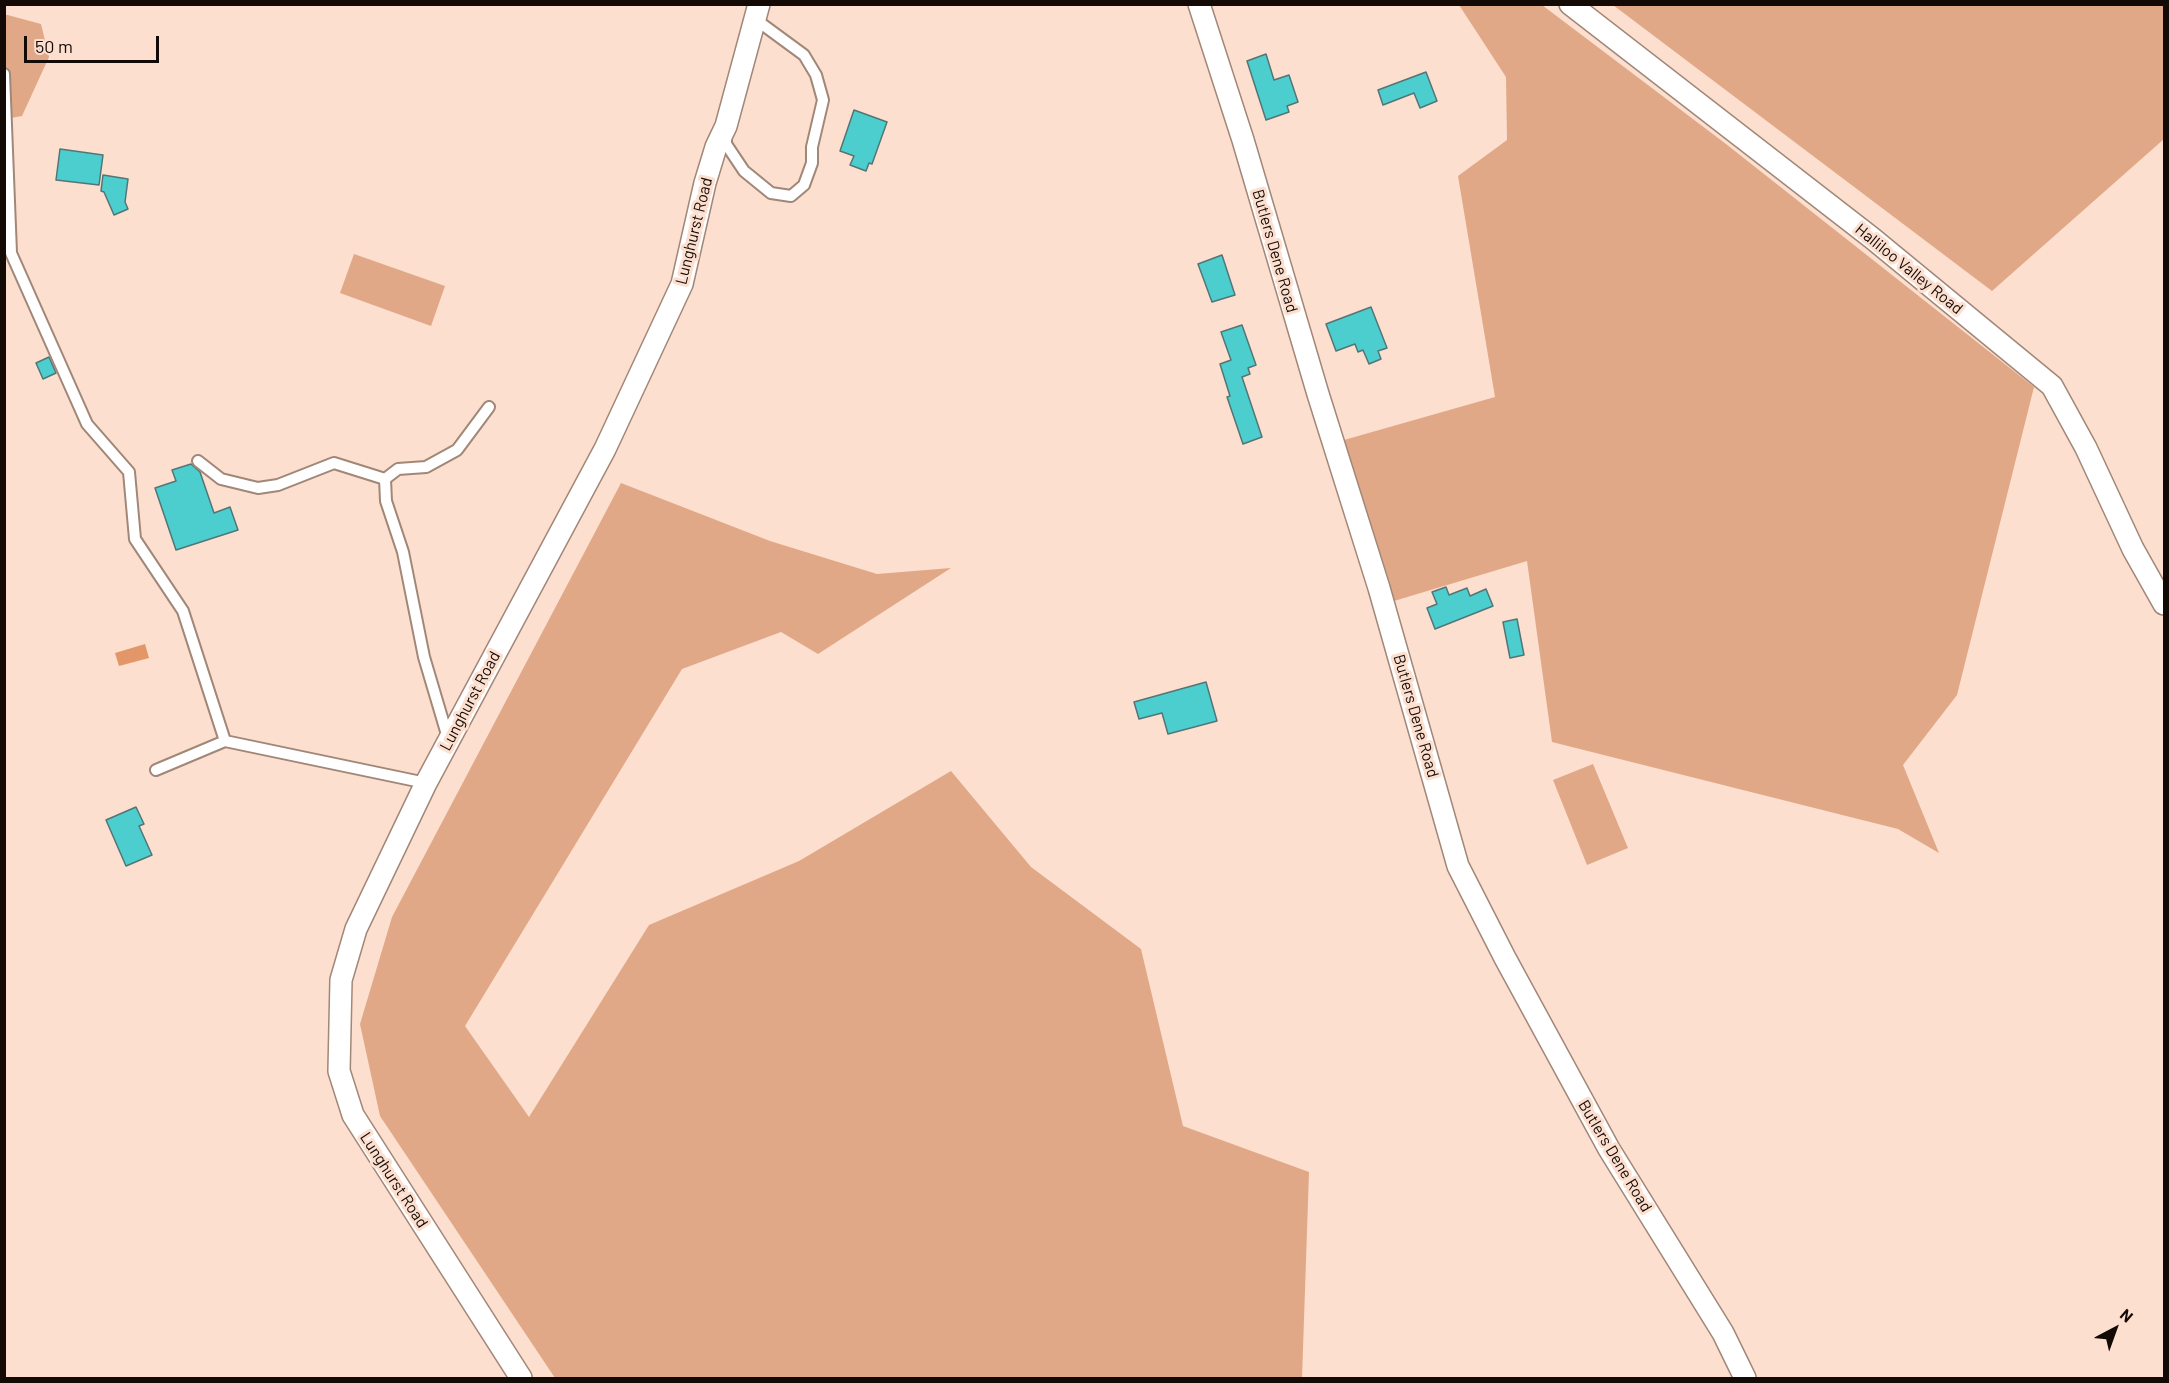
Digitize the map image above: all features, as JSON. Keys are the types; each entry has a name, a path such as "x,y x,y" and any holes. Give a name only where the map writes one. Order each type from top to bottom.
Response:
{"street":[{"name":"Butlers Dene Road","path":"1199,4 1243,140 1318,394 1379,588 1458,866 1510,968 1593,1119 1723,1333 1745,1378"},
{"name":"Halliloo Valley Road","path":"1570,4 1872,238 2052,386 2086,448 2133,549 2164,604"},
{"name":"Lunghurst Road","path":"521,1378 353,1115 339,1071 341,980 356,929 426,783 605,449 681,284 705,183 726,126 757,12"}],"lane":[{"path":"726,126 726,144 744,171 771,193 791,195 804,185 812,163 812,147 823,100 816,75 804,55 757,12"},
{"path":"4,74 11,253 87,424 129,472 135,539 183,611 225,741"},
{"path":"385,479 398,469 426,467 457,450 489,408"},
{"path":"198,460 221,479 258,488 278,484 334,463 385,479"},
{"path":"385,479 386,501 402,552 424,657 449,741"},
{"path":"156,770 225,741 426,783"}],"shaded area":[{"path":"1459,5 1542,5 1726,144 2034,387 1957,695 1903,765 1939,853 1898,829 1552,742 1527,561 1394,601 1344,440 1495,397 1458,176 1507,140 1506,77"},
{"path":"1613,5 2164,5 2164,139 1992,291"},
{"path":"4,14 41,24 49,57 22,116 5,119"},
{"path":"354,254 445,286 431,326 340,293"},
{"path":"621,483 770,541 877,574 951,568 818,654 781,632 682,669 465,1026 529,1117 649,925 799,861 951,771 1031,867 1141,949 1183,1126 1309,1172 1302,1378 555,1378 380,1116 360,1024 392,917"},
{"path":"145,644 149,658 119,666 115,653"},
{"path":"1593,764 1628,848 1587,865 1553,780"}],"building":[{"path":"1266,54 1274,80 1289,75 1298,102 1287,106 1289,112 1266,120 1247,61"},
{"path":"1426,72 1437,101 1420,108 1414,93 1383,105 1378,90"},
{"path":"854,110 887,122 872,164 869,163 866,171 850,165 854,156 840,151"},
{"path":"60,149 103,155 99,185 56,180"},
{"path":"103,175 128,179 125,202 128,209 114,215 104,192 101,191"},
{"path":"1222,255 1235,295 1212,302 1198,264"},
{"path":"1371,307 1387,348 1378,351 1381,359 1369,364 1363,350 1358,352 1355,344 1336,351 1326,324"},
{"path":"1242,325 1256,365 1248,368 1250,374 1242,377 1262,437 1243,444 1227,397 1230,396 1220,364 1231,360 1221,332"},
{"path":"49,357 56,373 43,379 36,363"},
{"path":"191,464 200,472 214,513 230,507 238,530 176,550 155,488 176,481 172,470"},
{"path":"1446,587 1449,595 1467,588 1470,596 1486,589 1493,606 1435,629 1427,608 1437,604 1432,592"},
{"path":"1517,619 1524,655 1510,658 1503,622"},
{"path":"1206,682 1217,721 1168,734 1162,713 1139,719 1134,702"},
{"path":"136,807 144,824 139,826 152,855 126,866 106,820"}]}
